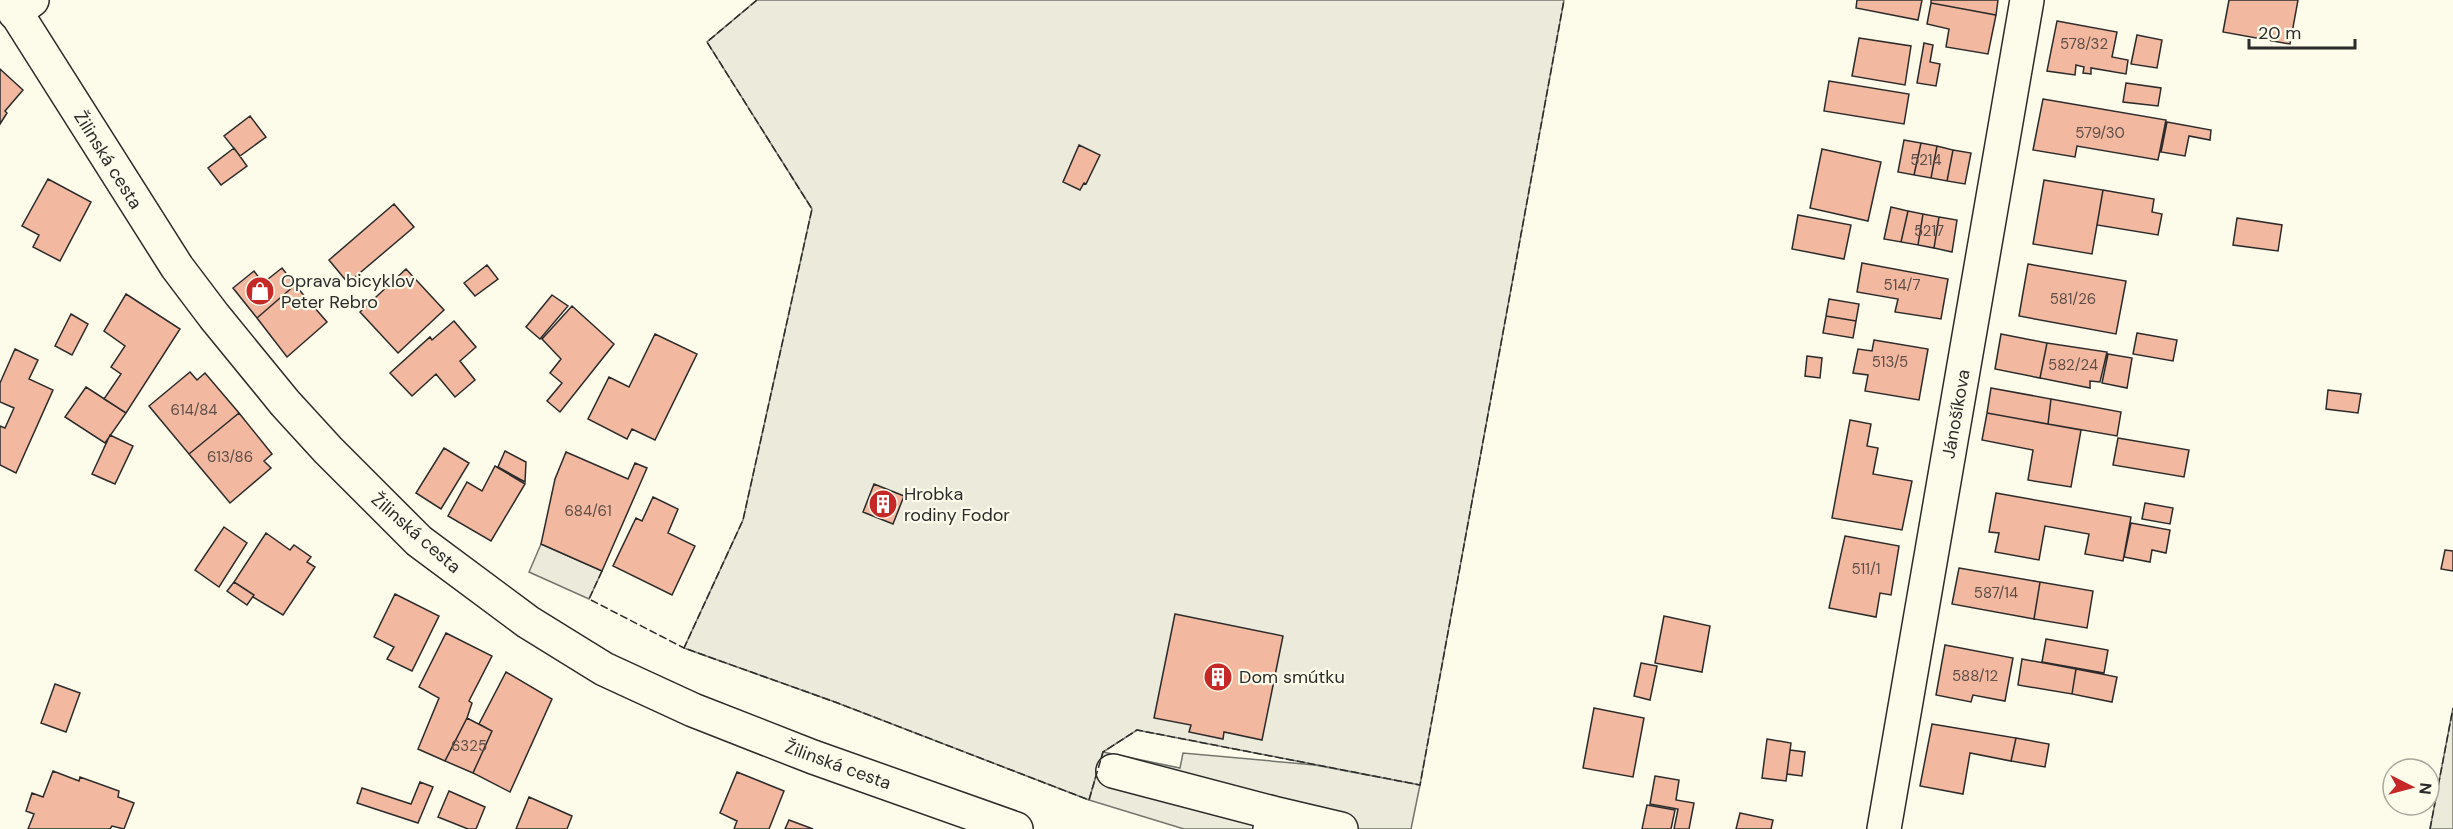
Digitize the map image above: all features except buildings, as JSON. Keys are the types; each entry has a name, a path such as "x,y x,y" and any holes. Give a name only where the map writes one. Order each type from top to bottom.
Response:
{"main road":[{"name":"Jánošíkova","path":"1884,829 2027,0"},
{"name":"Žilinská cesta","path":"18,4 177,267 285,403 328,450 419,541 528,622 613,674 693,710 813,758 1016,829"},
{"path":"1113,771 1272,821 1341,829"}],"shaded area":[{"path":"757,0 1564,0 1420,785 1137,730 1103,752 1089,800 835,702 684,648 743,520 812,209 707,42"},
{"path":"541,544 602,571 589,599 529,572"},
{"path":"2453,708 2453,829 2430,829 2432,817 2441,817 2441,771"},
{"path":"1103,752 1180,768 1183,753 1315,765 1420,785 1411,829 1184,829 1089,800"}],"fence":[{"path":"757,0 707,42 812,209 743,520 684,648 835,702 1089,800 1103,752 1137,730 1420,785 1564,0"},
{"path":"602,571 589,599 684,648"},
{"path":"2430,829 2453,708"}],"place":[{"name":"Oprava bicyklov Peter Rebro","path":"260,291"},
{"name":"Hrobka rodiny Fodor","path":"883,504"},
{"name":"Dom smútku","path":"1218,677"}]}
